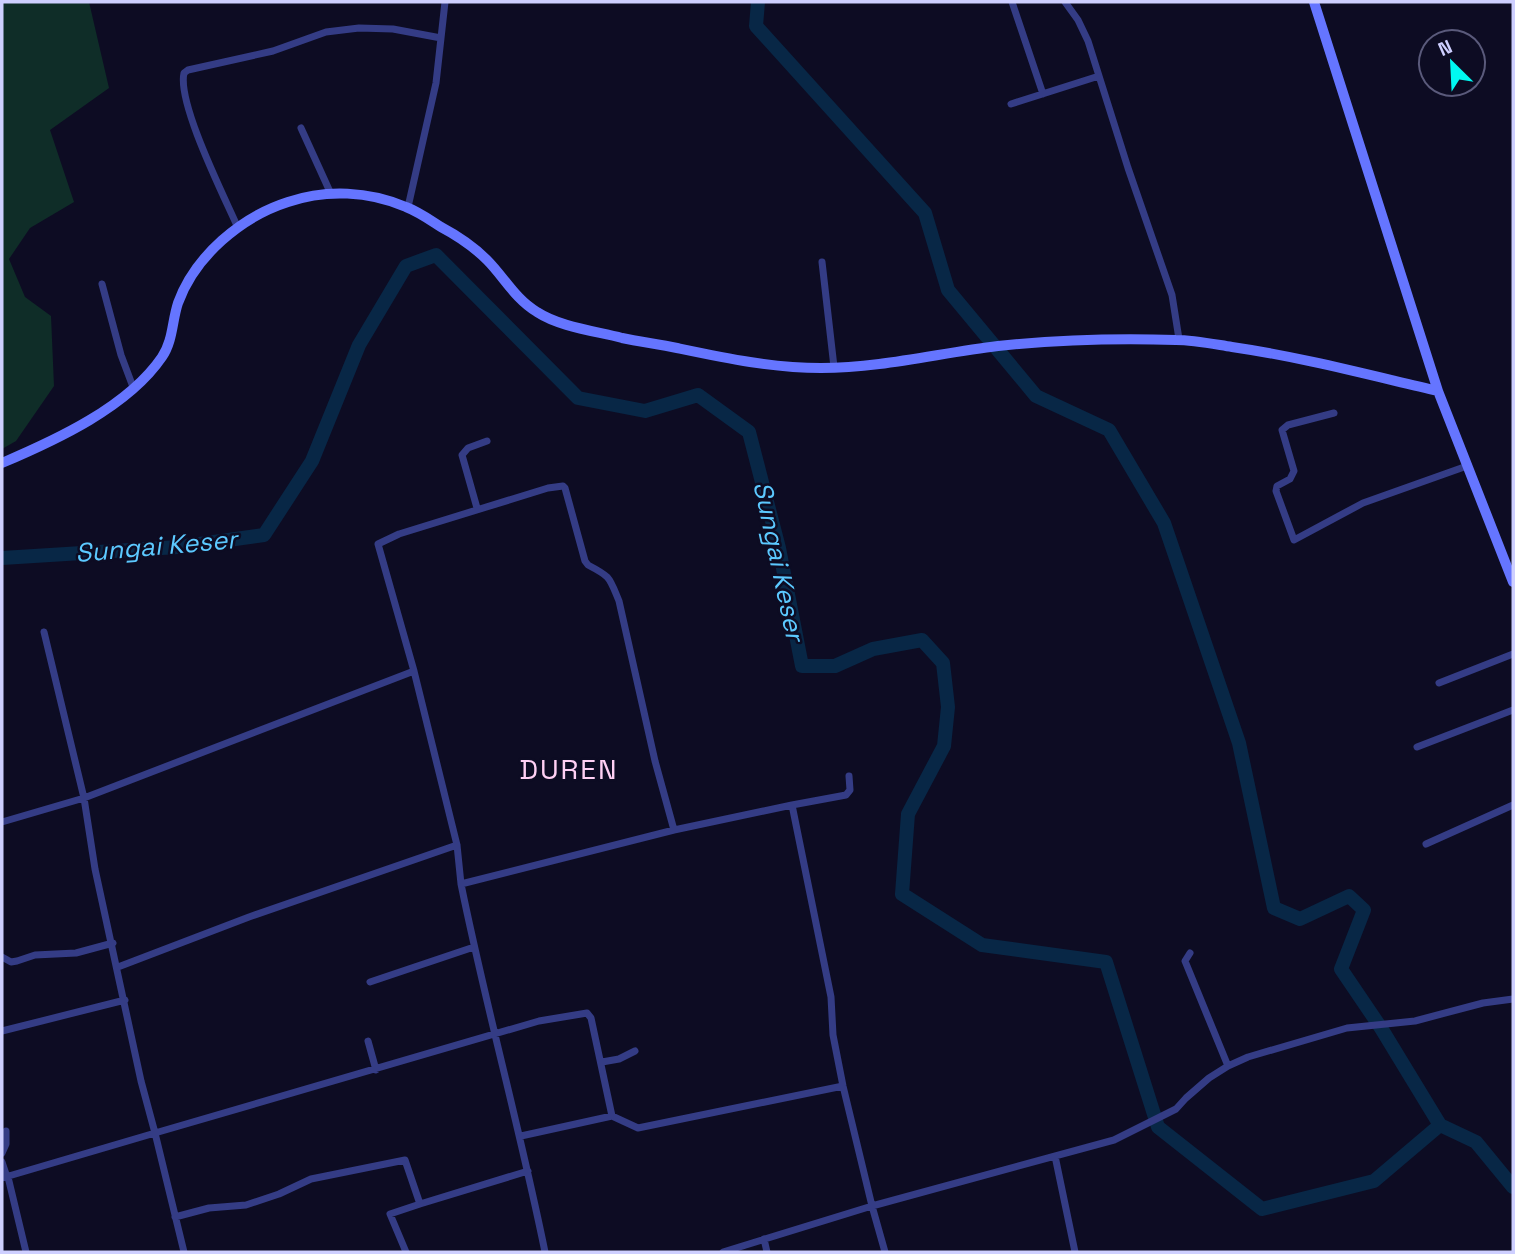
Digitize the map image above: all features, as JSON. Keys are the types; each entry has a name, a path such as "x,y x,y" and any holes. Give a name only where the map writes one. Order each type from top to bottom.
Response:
{"street":[{"path":"408,207 436,83 444,2"},
{"path":"1012,2 1043,94"},
{"path":"1065,2 1088,41 1172,295 1179,340"},
{"path":"1314,2 1438,391 1513,579"},
{"path":"238,228 185,99 184,73 290,46 326,32 359,28 393,29 441,38"},
{"path":"1011,104 1099,76"},
{"path":"300,128 331,194"},
{"path":"2,463 53,440 86,421 133,387 163,355 169,343 177,306 195,271 219,243 252,217 291,201 331,194 358,193 408,207 460,236 488,260 513,292 539,314 620,337 736,360 834,367 897,363 999,346 1045,342 1179,340 1265,352 1438,391"},
{"path":"822,262 834,367"},
{"path":"102,284 121,355 133,387"},
{"path":"1334,413 1288,425 1282,430 1294,471 1290,480 1277,486 1276,491 1294,540 1363,503 1467,466"},
{"path":"477,508 462,455 468,448 486,441"},
{"path":"545,1252 521,1136 474,947 461,884 457,845 414,671 378,544 399,534 477,508 559,486 565,488 585,561 604,572 619,601 655,761 674,830"},
{"path":"44,632 84,798 95,869 141,1081 184,1252"},
{"path":"1439,683 1513,654"},
{"path":"2,821 84,798 414,671"},
{"path":"1417,747 1513,710"},
{"path":"461,884 674,830 846,795 850,790 849,776"},
{"path":"792,805 831,997 833,1035 843,1086 885,1252"},
{"path":"1426,844 1513,805"},
{"path":"118,967 249,917 457,845"},
{"path":"2,957 11,962 35,955 76,953 113,943"},
{"path":"370,982 474,947"},
{"path":"1190,953 1185,961 1227,1066"},
{"path":"723,1252 872,1206 1114,1140 1177,1110 1198,1087 1227,1066 1248,1057 1347,1028 1415,1021 1483,1003 1513,999"},
{"path":"2,1031 125,1000"},
{"path":"6,1177 539,1021 587,1013 591,1018 602,1062 612,1116"},
{"path":"368,1041 376,1070"},
{"path":"602,1062 619,1059 635,1051"},
{"path":"521,1136 612,1116 638,1128 843,1086"},
{"path":"2,1153 6,1144 6,1130"},
{"path":"1055,1156 1075,1252"},
{"path":"175,1217 209,1208 246,1205 311,1179 405,1160 421,1204"},
{"path":"2,1162 26,1252"},
{"path":"406,1252 390,1214 528,1171"},
{"path":"764,1239 767,1252"}],"green space":[{"path":"2,2 89,2 109,88 50,130 74,202 30,228 9,259 25,297 51,316 54,386 16,441 2,449"}],"waterway":[{"path":"758,2 756,26 925,213 948,290 1036,396 1109,430 1164,523 1239,743 1274,908 1300,919 1349,896 1364,910 1341,969 1381,1028 1440,1125"},
{"name":"Sungai Keser","path":"2,558 178,547 264,535 312,461 359,345 406,266 436,255 578,398 645,411 698,395 749,432 779,548 802,666 835,666 873,649 922,640 943,663 948,707 944,746 908,814 902,894 982,945 1106,962 1158,1127 1262,1209 1374,1181 1440,1125 1476,1142 1513,1187"}],"district":[{"name":"DUREN","path":"569,769"}]}
